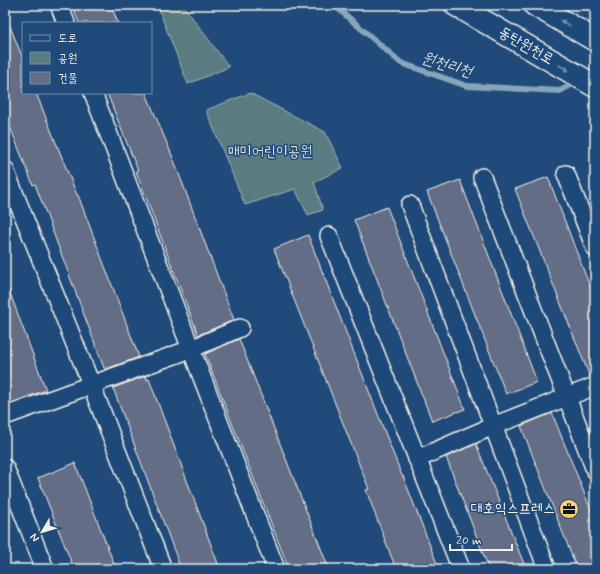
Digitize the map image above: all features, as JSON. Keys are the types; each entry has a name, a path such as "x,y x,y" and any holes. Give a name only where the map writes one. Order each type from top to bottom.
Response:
{"main road":[{"name":"동탄원천로","path":"456,5 595,86"},
{"path":"535,5 595,40"}],"street":[{"path":"59,5 66,22"},
{"path":"92,94 276,569"},
{"path":"5,170 163,569"},
{"path":"566,174 595,248"},
{"path":"482,177 595,470"},
{"path":"410,205 547,569"},
{"path":"329,236 461,569"},
{"path":"5,416 191,349 240,328"},
{"path":"417,459 493,426 595,386"},
{"path":"5,468 45,569"}],"green space":[{"path":"157,5 183,5 229,67 188,84"},
{"name":"매미어린이공원","path":"250,93 325,132 343,168 314,182 323,210 308,215 295,189 245,205 206,110"}],"building":[{"path":"72,5 111,5 118,22 79,22"},
{"path":"6,16 22,56 22,94 36,94 78,195 139,357 106,369 104,368 35,184 33,185 5,114"},
{"path":"107,94 146,94 173,158 234,320 198,335 136,171 138,171"},
{"path":"548,177 595,300 595,376 590,377 515,189"},
{"path":"460,180 537,382 506,394 427,192"},
{"path":"387,207 465,409 432,421 354,220"},
{"path":"308,235 439,569 396,569 366,490 369,489 274,249"},
{"path":"7,285 46,390 11,403 5,387 5,286"},
{"path":"239,339 329,569 289,569 205,354"},
{"path":"146,376 147,380 149,379 220,569 181,569 113,388"},
{"path":"552,413 595,520 595,564 580,569 577,569 521,426"},
{"path":"476,444 526,569 489,569 446,457"},
{"path":"75,463 116,569 74,569 38,478"}],"waterway":[{"name":"원천리천","path":"334,5 401,63 467,86 560,91 578,81"}],"place":[{"name":"대호익스프레스","path":"569,509"}]}
